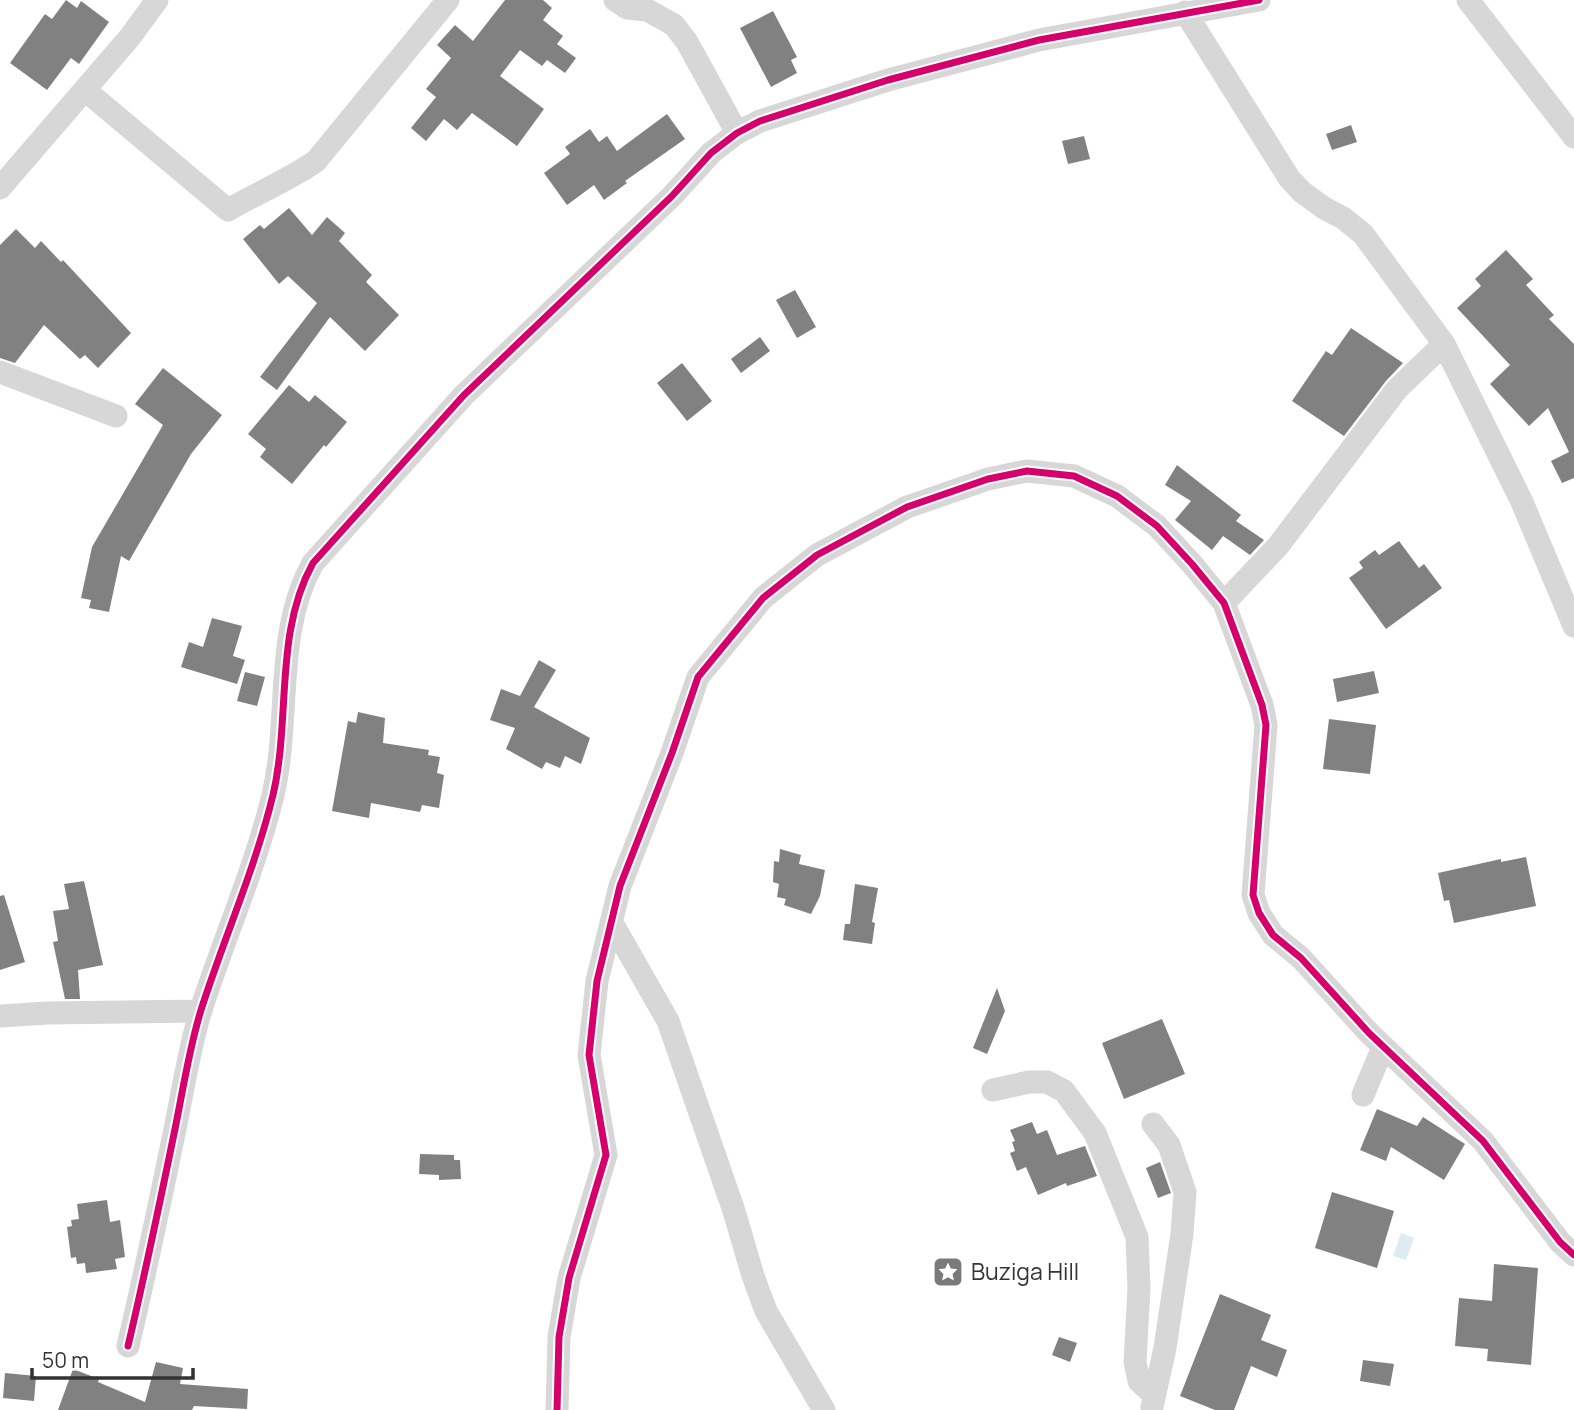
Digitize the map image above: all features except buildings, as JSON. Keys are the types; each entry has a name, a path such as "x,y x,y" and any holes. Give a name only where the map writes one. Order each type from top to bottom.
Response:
{"street":[{"path":"0,188 130,37 157,0"},
{"path":"85,90 228,210 281,180 297,175 316,161 448,0"},
{"path":"615,0 627,8 647,10 674,25 687,42 737,133"},
{"path":"128,1346 201,1012 247,886 273,795 282,750 289,633 293,609 301,584 313,563 464,395 672,196 711,153 737,133 760,121 887,80 1039,40 1259,0"},
{"path":"1468,0 1574,137"},
{"path":"1185,12 1289,178 1302,192 1363,234 1444,344 1522,502 1574,626"},
{"path":"1224,603 1278,546 1397,390 1444,344"},
{"path":"0,372 116,416"},
{"path":"557,1410 559,1337 569,1278 606,1155 589,1055 597,981 620,886 672,753 698,677 764,598 817,555 907,507 988,479 1027,471 1074,476 1117,496 1157,526 1224,603 1262,705 1266,725 1253,895 1259,913 1273,935 1301,958 1383,1047 1483,1141 1560,1242 1574,1255"},
{"path":"612,923 668,1021 766,1311 824,1410"},
{"path":"0,1016 201,1012"},
{"path":"1363,1095 1383,1047"},
{"path":"993,1090 1029,1082 1047,1082 1063,1091 1095,1133 1137,1237 1139,1288 1135,1362 1139,1381 1153,1403"},
{"path":"1153,1124 1169,1145 1185,1192 1182,1234 1165,1349 1153,1403"}],"shaded area":[{"path":"1401,1233 1414,1238 1406,1260 1393,1256"}],"cycle path":[{"path":"128,1346 197,1025 273,795 288,647 301,590 313,563 464,395 672,196 711,153 737,133 760,121 888,80 1039,40 1259,0"},
{"path":"557,1410 559,1337 569,1278 606,1155 589,1055 597,981 620,886 672,753 698,677 763,598 817,555 907,507 988,479 1027,471 1074,476 1117,496 1157,526 1224,603 1262,705 1266,725 1253,895 1259,913 1273,935 1301,958 1369,1033 1483,1141 1560,1242 1574,1255"}],"place":[{"name":"Buziga Hill","path":"948,1272"}]}
